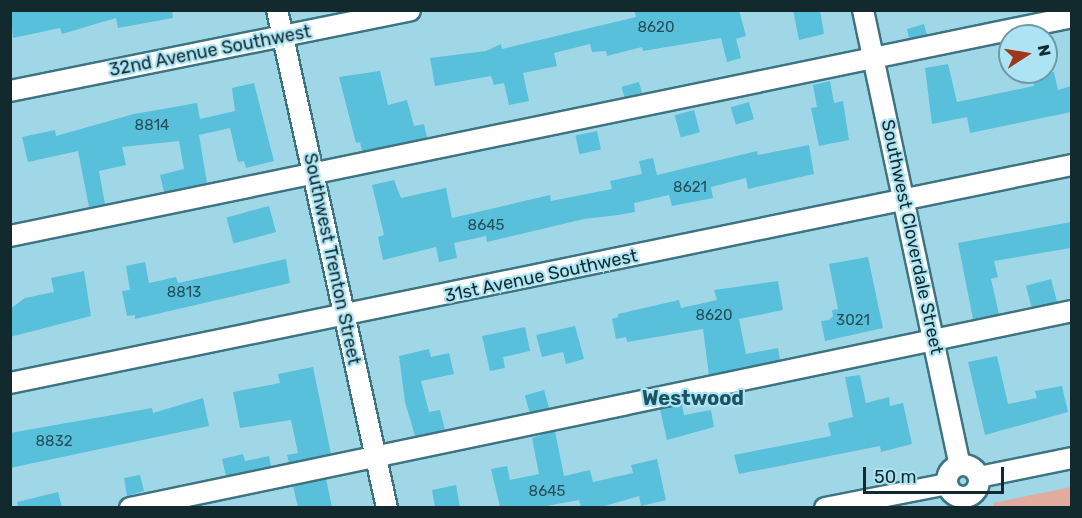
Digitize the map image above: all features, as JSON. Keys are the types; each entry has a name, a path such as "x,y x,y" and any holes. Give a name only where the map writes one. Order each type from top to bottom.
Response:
{"street":[{"name":"Southwest Trenton Street","path":"277,10 387,507"},
{"name":"32nd Avenue Southwest","path":"10,91 282,38 410,10"},
{"name":"Southwest Cloverdale Street","path":"863,10 960,465"},
{"path":"10,236 1071,17"},
{"name":"31st Avenue Southwest","path":"10,383 344,318 1071,165"},
{"path":"130,507 375,459 1071,311"},
{"path":"979,477 1071,458"},
{"path":"960,465 972,467 979,477 975,492 968,502 955,495 947,484 949,472 960,465"},
{"path":"825,507 947,484"}],"shaded area":[{"path":"1071,487 1071,507 994,507 993,503"}],"building":[{"path":"10,10 172,10 173,18 118,28 116,18 62,34 60,28 13,38"},
{"path":"634,10 739,10 746,36 736,39 741,58 727,62 721,38 643,51 642,47 607,56 606,51 592,52 590,44 554,53 557,66 523,73 529,101 509,105 504,83 494,85 491,76 435,86 430,58 486,51 501,44 502,49 636,17"},
{"path":"793,10 820,10 824,34 799,40"},
{"path":"924,24 927,35 909,38 907,29"},
{"path":"948,64 957,102 1034,86 1034,84 1057,84 1058,90 1071,86 1071,112 970,133 967,117 932,124 925,68"},
{"path":"380,71 388,105 407,100 414,126 424,124 427,138 362,151 360,142 356,143 339,77"},
{"path":"830,81 834,103 843,101 849,140 819,146 811,108 817,107 813,85"},
{"path":"639,82 642,93 624,97 622,87"},
{"path":"254,83 274,161 246,168 244,161 238,162 230,128 199,135 207,183 164,192 160,175 184,169 179,141 122,147 126,165 99,171 105,204 89,207 78,151 28,162 22,137 55,130 56,136 134,114 197,103 200,119 235,111 232,88"},
{"path":"749,102 754,119 736,125 731,107"},
{"path":"694,110 700,132 681,137 675,115"},
{"path":"597,131 601,150 579,154 575,136"},
{"path":"809,145 814,174 748,189 746,178 711,187 713,198 672,206 669,195 634,203 635,212 584,219 487,242 486,236 454,243 457,258 439,262 436,247 383,260 378,237 384,235 372,185 394,180 401,198 446,188 452,218 550,195 551,201 612,189 610,181 642,174 639,161 653,158 657,175 757,151 758,155"},
{"path":"269,206 276,232 233,243 226,217"},
{"path":"1071,222 1071,248 994,261 998,277 991,279 999,314 973,319 958,243"},
{"path":"868,257 883,328 825,341 821,321 829,320 833,316 832,310 838,309 829,264"},
{"path":"286,259 290,283 135,319 135,315 127,316 122,291 130,290 126,266 145,262 149,283 176,277 178,283"},
{"path":"84,271 91,316 10,337 10,309 25,298 54,292 51,278"},
{"path":"1051,279 1057,302 1032,309 1026,286"},
{"path":"778,281 783,310 739,319 746,354 778,348 780,360 709,375 703,329 627,342 626,337 616,339 612,319 618,317 618,314 679,300 681,308 717,300 714,290"},
{"path":"575,326 584,359 566,364 563,352 542,357 536,335"},
{"path":"525,327 530,351 503,357 505,368 490,371 482,336"},
{"path":"429,349 431,357 449,353 454,374 421,381 429,412 440,410 445,430 415,436 405,402 399,356"},
{"path":"997,356 1008,404 1037,398 1035,391 1062,386 1068,412 985,435 968,362"},
{"path":"313,367 331,454 289,463 287,455 298,453 291,420 240,428 233,392 280,383 278,374"},
{"path":"860,375 866,403 889,397 890,406 903,403 912,444 881,452 880,446 739,474 734,455 831,436 828,423 853,417 845,377"},
{"path":"544,390 549,408 530,414 525,396"},
{"path":"203,398 209,426 10,468 10,433 152,408 153,413"},
{"path":"682,405 684,415 711,410 714,427 667,440 660,409"},
{"path":"555,431 564,476 590,470 593,482 633,473 631,465 657,459 666,500 641,506 639,496 601,507 581,507 579,500 541,507 500,507 491,469 507,466 510,480 539,474 532,438"},
{"path":"243,454 245,461 269,456 271,466 226,476 222,459"},
{"path":"140,475 144,491 127,496 124,478"},
{"path":"326,479 332,507 298,507 293,486"},
{"path":"456,485 460,507 435,507 432,490"},
{"path":"58,492 62,507 18,507 17,502"}],"district":[{"name":"Westwood","path":"693,398"}]}
